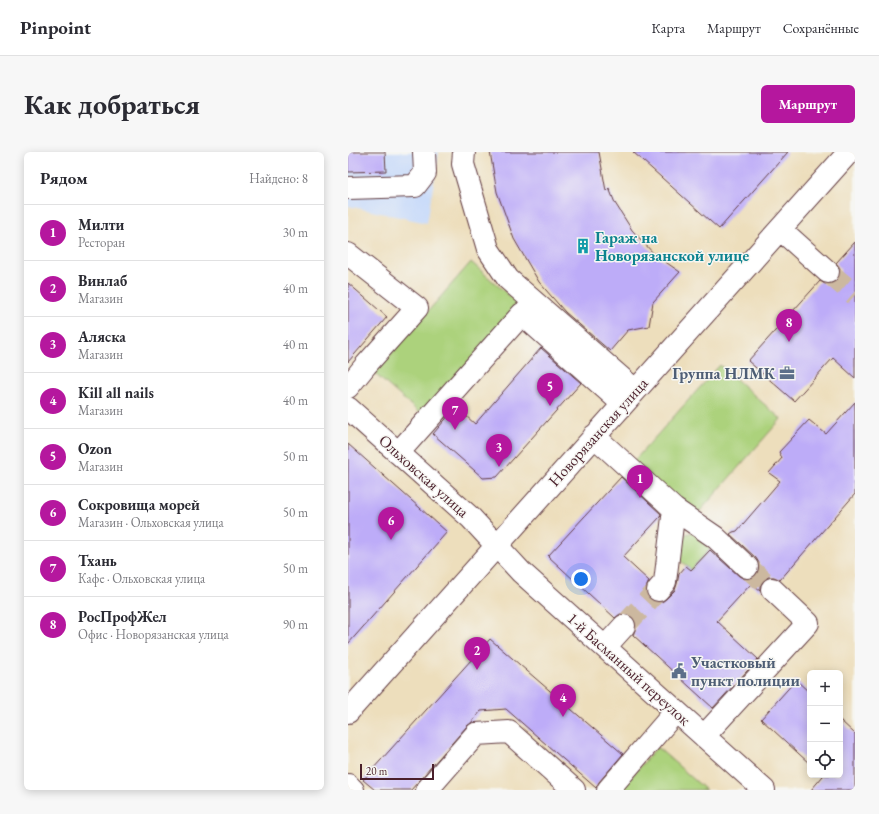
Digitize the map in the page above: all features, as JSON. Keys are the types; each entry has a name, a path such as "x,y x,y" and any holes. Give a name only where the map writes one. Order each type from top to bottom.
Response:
{"street":[{"path":"348,188 415,186 426,173 424,152"},
{"path":"464,152 463,164 488,249 508,279 629,397"},
{"name":"Новорязанская улица","path":"348,712 849,152"},
{"path":"780,229 828,272"},
{"path":"348,254 417,308 348,387"},
{"path":"398,453 522,314 629,397"},
{"name":"Ольховская улица","path":"348,408 471,518 497,545"},
{"path":"594,436 674,509 715,537 748,567"},
{"path":"658,590 665,582 674,509"},
{"name":"1-й Басманный переулок","path":"497,545 521,572 764,790"},
{"path":"704,736 808,623 772,589"},
{"path":"605,647 624,626"},
{"path":"608,790 676,711"},
{"path":"427,790 476,734 509,732 574,790"},
{"path":"348,785 353,790"}],"shaded area":[{"path":"348,152 439,152 427,223 348,206"}],"green space":[{"path":"471,262 520,305 423,416 374,373"},
{"path":"720,365 781,419 694,518 632,463"},
{"path":"693,532 712,547 691,570 674,555 673,548 686,534"},
{"path":"657,747 706,790 620,790"}],"building":[{"path":"348,152 385,152 386,171 348,172"},
{"name":"Гараж на Новорязанской улице","path":"490,152 599,152 606,191 609,188 615,203 632,230 654,254 680,272 653,302 649,326 628,330 610,351 565,312 539,282 514,239 497,192"},
{"path":"633,152 788,152 719,229"},
{"path":"855,242 855,378 833,358 794,401 748,361 820,281 825,284 832,284 838,280 840,268 836,263"},
{"path":"348,283 387,317 348,362"},
{"path":"541,348 581,383 497,477 483,478 433,434 456,407 475,424"},
{"path":"855,402 855,494 780,580 774,577 768,577 760,586 760,591 751,584 717,621 758,659 713,708 633,635 636,628 636,623 633,617 626,614 620,614 615,618 548,556 621,477 661,514 660,517 623,557 649,581 646,588 646,594 650,600 662,602 667,598 675,590 679,574 686,566 691,570 710,550 739,576 745,579 751,579 756,576 759,570 759,563 756,558 730,534 737,531 780,481 769,473 782,458 779,452 809,420 826,434"},
{"path":"348,444 447,532 348,644"},
{"path":"490,639 623,754 599,782 596,788 506,709 481,711 411,790 375,790 363,780"},
{"path":"796,680 807,690 807,761 761,719"},
{"path":"843,723 855,734 855,790 811,790 821,778 843,778"}],"tunnel":[{"path":"828,272 855,295"},
{"path":"747,567 772,589"},
{"path":"624,626 658,590"}],"place":[{"name":"Гараж на Новорязанской улице","path":"583,246"},
{"name":"РосПрофЖел","path":"789,342"},
{"name":"Группа НЛМК","path":"787,373"},
{"name":"Ozon","path":"550,406"},
{"name":"Тхань","path":"455,430"},
{"name":"Аляска","path":"499,467"},
{"name":"Милти","path":"640,498"},
{"name":"Сокровища морей","path":"391,540"},
{"name":"Винлаб","path":"477,670"},
{"name":"Участковый пункт полиции","path":"679,671"},
{"name":"Kill all nails","path":"563,717"}]}
